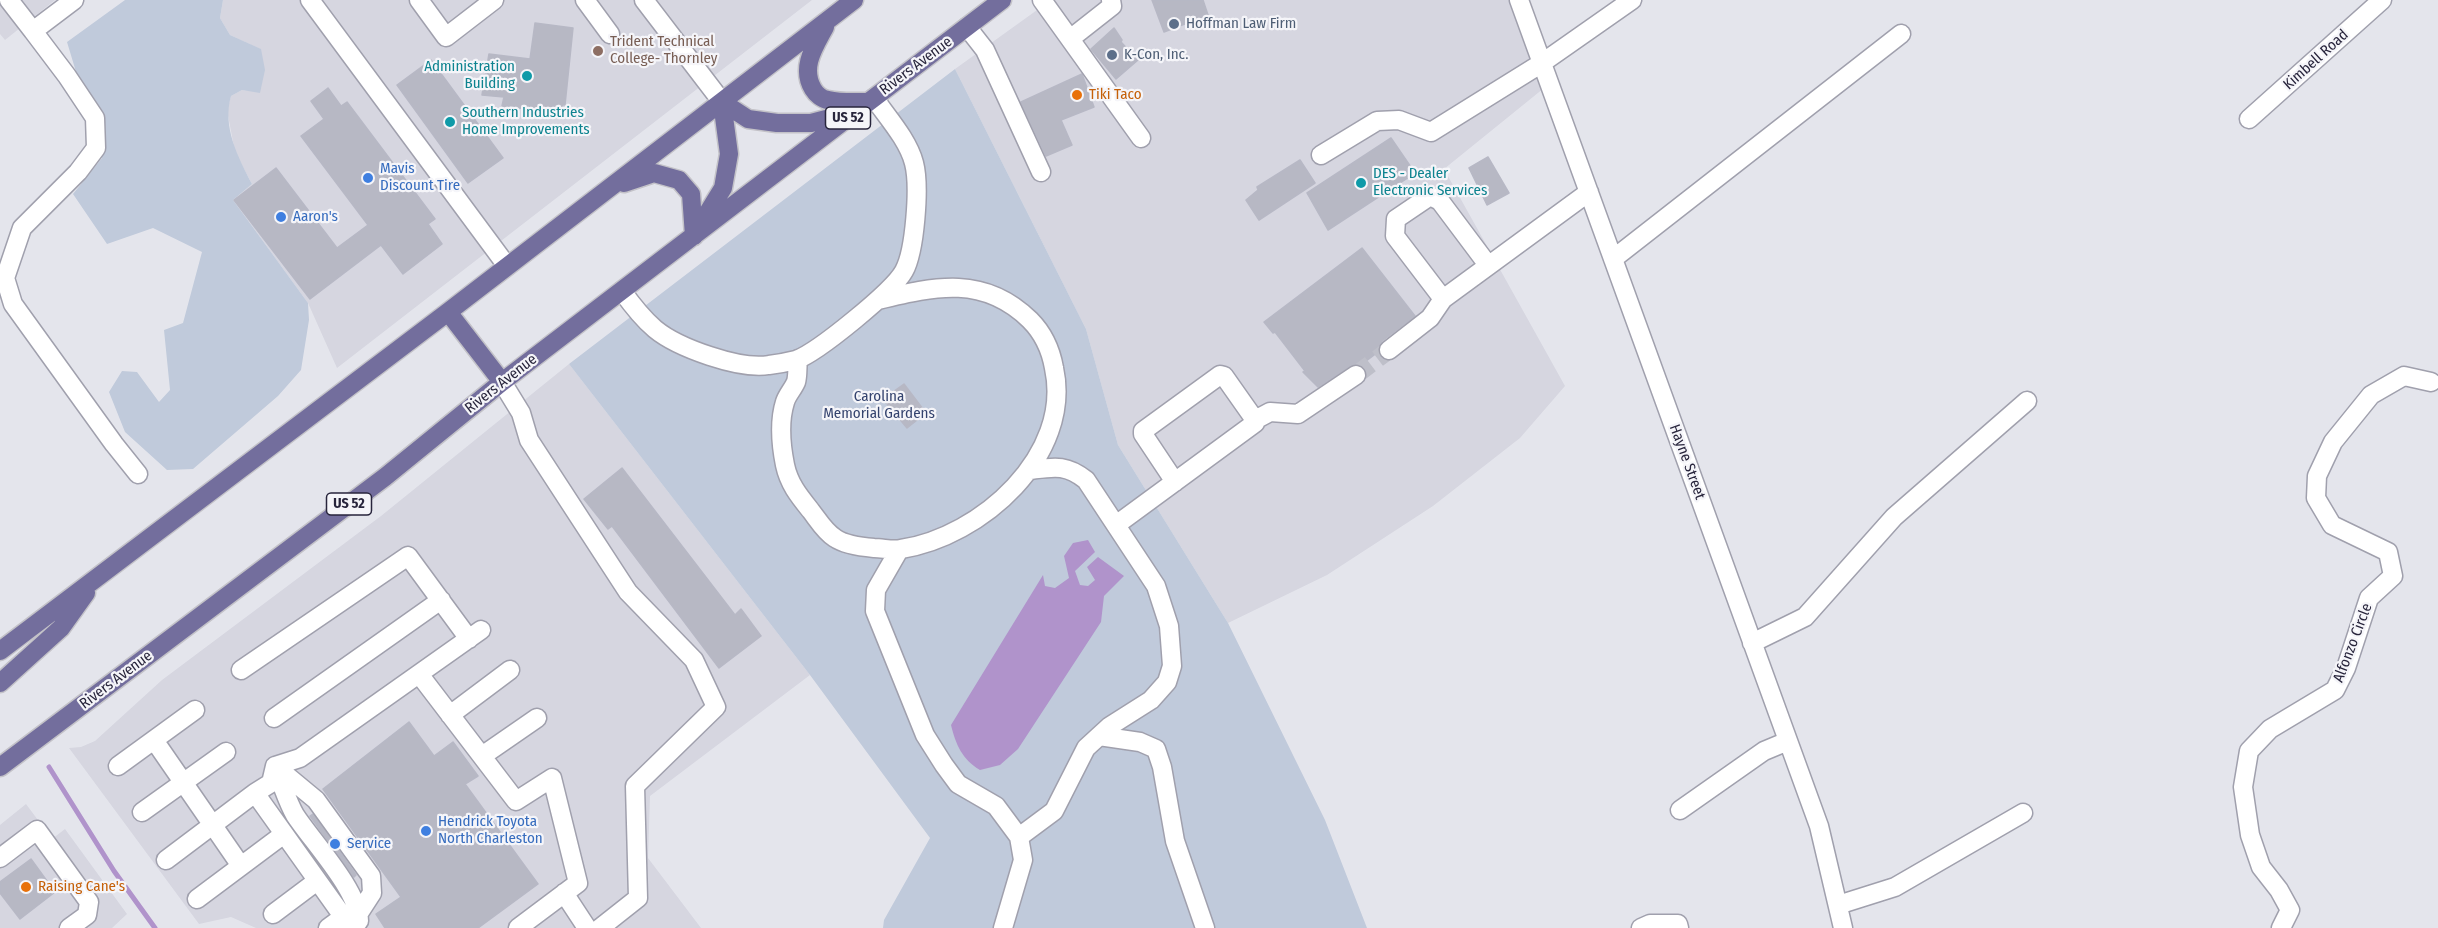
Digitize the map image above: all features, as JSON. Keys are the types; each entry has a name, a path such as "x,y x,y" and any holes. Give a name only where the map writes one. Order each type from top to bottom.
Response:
{"main road":[{"path":"0,651 448,312 854,0"},
{"name":"Rivers Avenue","path":"0,767 385,477 502,382 1002,0"},
{"path":"829,20 808,61 808,74 812,87 819,96 828,101 867,104"},
{"path":"722,102 748,119 777,123 811,123 867,104"},
{"path":"694,236 723,188 729,154 722,102"},
{"path":"610,188 654,173 679,180 690,194 694,236"},
{"path":"448,312 502,382"},
{"path":"0,683 60,628 98,577"}],"street":[{"path":"9,0 68,76 95,118 96,148 78,172 22,228 5,278 13,304 138,474"},
{"path":"310,0 507,266"},
{"path":"420,1 446,37 494,0"},
{"path":"585,0 610,34"},
{"path":"644,0 722,102"},
{"path":"1042,0 1141,138"},
{"path":"1070,39 1113,6 1111,0"},
{"name":"Hayne Street","path":"1519,0 1819,826 1843,928"},
{"path":"1321,155 1377,121 1399,120 1431,132 1542,63 1632,0"},
{"name":"Kimbell Road","path":"2249,119 2382,0"},
{"path":"33,31 70,1"},
{"path":"967,27 985,50 1041,172"},
{"path":"1613,259 1901,34"},
{"path":"622,291 637,312 657,331 703,354 743,366 768,366 798,359 878,300 903,272 909,259 917,197 917,177 914,161 901,136 867,104"},
{"path":"1389,350 1430,318 1443,299 1589,192"},
{"path":"1443,299 1395,236 1396,219 1430,196 1440,201 1488,265"},
{"path":"798,359 796,381 786,400 782,421 785,464 791,485 821,525 836,539 862,547 899,550 927,543 983,513 1008,493 1030,470 1047,441 1055,416 1058,386 1051,352 1036,326 1017,307 973,288 928,290 878,300"},
{"path":"1175,482 1143,431 1220,375 1224,376 1255,420"},
{"path":"1116,525 1255,420 1270,412 1298,414 1356,375"},
{"name":"Alfonzo Circle","path":"2282,928 2290,910 2279,890 2261,867 2250,835 2243,787 2249,751 2270,729 2335,690 2346,668 2369,598 2393,576 2388,552 2332,525 2316,498 2317,476 2333,442 2371,395 2404,376 2431,382"},
{"path":"502,382 521,413 529,440 628,592 694,660 716,707 635,786 638,898 600,928"},
{"path":"1752,643 1804,617 1894,517 2027,401"},
{"path":"1019,837 1054,811 1086,748 1110,726 1151,700 1167,681 1172,666 1169,626 1156,586 1086,480 1072,469 1054,467 1030,470"},
{"path":"899,550 876,590 875,611 925,735 958,784 996,806 1019,837 1023,860 1003,928"},
{"path":"241,670 408,556 441,600 475,635 300,758 275,766"},
{"path":"274,718 441,600"},
{"path":"450,715 510,670"},
{"path":"419,674 516,801 552,778 578,883 518,928"},
{"path":"118,766 195,711"},
{"path":"482,756 537,718"},
{"path":"1100,735 1140,742 1156,749 1175,841 1205,928"},
{"path":"154,740 241,866"},
{"path":"1680,810 1764,751 1788,741"},
{"path":"142,812 226,752"},
{"path":"166,860 271,783 275,766"},
{"path":"275,766 316,800 371,876 372,893 351,919"},
{"path":"275,766 294,813 350,892 351,919"},
{"path":"255,793 317,881 351,919"},
{"path":"1838,904 1895,886 2023,813"},
{"path":"0,858 37,830 89,902 87,915 69,928"},
{"path":"196,899 284,834"},
{"path":"273,914 317,881"},
{"path":"564,893 587,928"},
{"path":"1641,928 1650,924 1678,926"}],"shaded area":[{"path":"0,0 55,0 5,40 0,34"},
{"path":"223,0 812,0 337,368 308,303 233,200 252,184 235,152 227,110 231,96 242,90 260,92 260,49 230,35 220,18"},
{"path":"1051,0 1519,0 1549,84 1444,169 1565,386 1520,438 1433,506 1327,575 1228,623 1118,445 1086,329 955,69"},
{"path":"569,364 810,675 650,796 648,858 701,928 256,928 231,917 199,924 69,748 81,747 95,741 162,680 381,516"},
{"path":"1088,540 1095,552 1075,571 1080,585 1088,586 1095,580 1087,567 1098,557 1124,576 1104,596 1101,622 1018,749 1000,765 980,770 961,751 951,725 1043,575 1045,586 1055,588 1069,578 1064,556 1073,543"},
{"path":"26,804 52,839 65,829 127,914 112,928 0,928 0,825"}],"green space":[{"path":"125,0 223,0 220,18 230,35 261,49 265,70 260,93 242,90 231,96 230,130 252,184 233,200 308,303 309,320 301,370 278,396 193,469 167,470 125,432 109,392 122,371 137,372 159,402 170,390 164,330 183,323 202,252 153,228 107,244 73,194 102,158 67,42"},
{"name":"Carolina Memorial Gardens","path":"955,69 1086,329 1118,445 1228,623 1325,820 1367,928 883,928 884,920 930,838 810,675 569,364"}],"building":[{"name":"Hoffman Law Firm","path":"1152,0 1203,0 1208,15 1164,32"},
{"name":"Administration Building","path":"535,23 573,28 565,105 563,104 562,113 502,106 504,97 482,95 489,54 530,59"},
{"name":"K-Con, Inc.","path":"1114,28 1121,42 1138,60 1116,79 1091,49"},
{"name":"Southern Industries Home Improvements","path":"431,60 503,158 468,183 397,85"},
{"path":"1082,74 1094,107 1061,120 1072,145 1046,156 1021,102"},
{"path":"328,88 341,106 347,102 435,219 428,224 442,244 403,274 381,245 310,299 234,200 276,168 337,248 368,225 301,136 324,119 311,101"},
{"name":"DES - Dealer Electronic Services","path":"1391,138 1415,173 1328,230 1307,193"},
{"path":"1488,157 1509,193 1487,205 1469,168"},
{"path":"1300,160 1315,183 1259,220 1246,200 1258,190 1257,187"},
{"path":"1362,248 1415,316 1382,341 1378,352 1361,365 1350,366 1318,387 1303,372 1305,371 1275,332 1273,333 1264,322"},
{"path":"904,384 926,413 907,428 883,399"},
{"path":"622,468 735,615 741,609 761,636 719,668 612,526 608,529 584,499"},
{"name":"Hendrick Toyota North Charleston","path":"409,722 434,756 453,742 478,776 465,784 538,884 478,928 385,928 376,914 401,897 323,789"},
{"path":"313,814 356,875 354,877 310,816"},
{"name":"Raising Cane's","path":"31,859 55,892 20,919 0,893 0,882"}],"waterway":[{"path":"49,767 114,871 155,928"}],"tunnel":[{"path":"1356,375 1389,350"}],"place":[{"name":"Hoffman Law Firm","path":"1174,24"},
{"name":"Trident Technical College- Thornley","path":"598,51"},
{"name":"K-Con, Inc.","path":"1112,55"},
{"name":"Administration Building","path":"527,76"},
{"name":"Tiki Taco","path":"1077,95"},
{"name":"Southern Industries Home Improvements","path":"450,122"},
{"name":"Mavis Discount Tire","path":"368,178"},
{"name":"DES - Dealer Electronic Services","path":"1361,183"},
{"name":"Aaron's","path":"281,217"},
{"name":"Hendrick Toyota North Charleston","path":"426,831"},
{"name":"Service","path":"335,844"},
{"name":"Raising Cane's","path":"26,887"}]}
